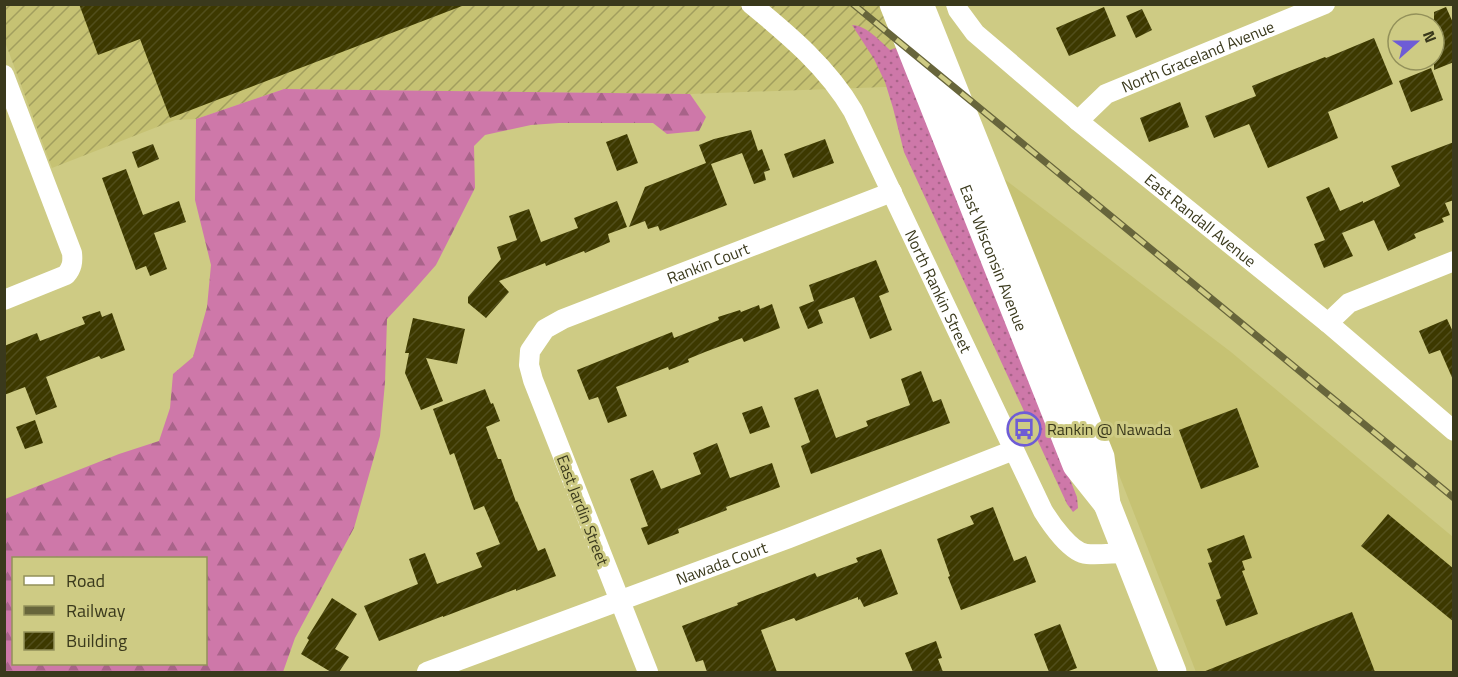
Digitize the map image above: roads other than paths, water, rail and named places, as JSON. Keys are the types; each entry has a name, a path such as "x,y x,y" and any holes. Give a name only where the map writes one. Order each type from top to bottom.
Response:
{"main road":[{"name":"East Wisconsin Avenue","path":"893,4 1076,465 1107,504"},
{"name":"East Wisconsin Avenue","path":"920,4 1101,457 1107,504 1173,672"}],"street":[{"name":"North Rankin Street","path":"752,4 822,67 843,94 865,135 1043,511 1053,526 1065,541 1084,554 1126,553"},
{"name":"East Randall Avenue","path":"956,4 975,33 1078,121 1328,323 1454,431"},
{"name":"North Graceland Avenue","path":"1078,121 1106,94 1325,4"},
{"path":"4,75 72,253 73,262 71,269 59,279 4,300"},
{"name":"Rankin Court","path":"532,346 544,329 563,319 892,192"},
{"path":"1328,323 1349,303 1454,261"},
{"name":"East Jardin Street","path":"532,346 529,365 532,380 648,672"},
{"name":"Nawada Court","path":"428,672 619,602 1014,450"}],"railway":[{"path":"853,4 1454,498"}],"place":[{"name":"Rankin @ Nawada","path":"1024,429"}]}
